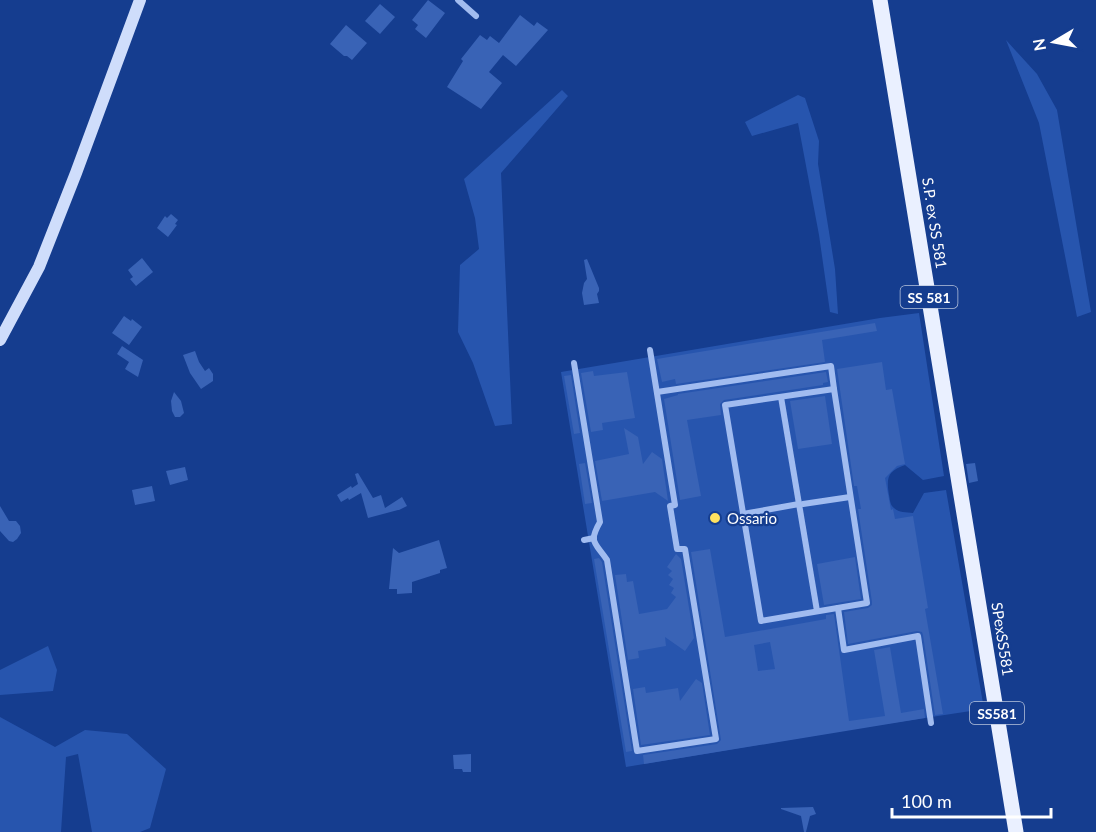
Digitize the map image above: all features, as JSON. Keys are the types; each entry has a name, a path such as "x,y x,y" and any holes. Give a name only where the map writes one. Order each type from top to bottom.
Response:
{"main road":[{"name":"S.P. ex SS 581","path":"880,0 977,593"},
{"name":"SPexSS581","path":"977,593 1016,832"}],"street":[{"path":"0,340 39,267 140,0"},
{"path":"458,0 476,16"},
{"path":"574,363 600,522 593,534 594,544 607,560 637,751 716,738 685,549 677,549 670,506 675,505 650,350"},
{"path":"657,392 831,366 867,603 761,621 725,405 834,389"},
{"path":"781,397 801,504 817,611"},
{"path":"743,514 850,497"},
{"path":"584,540 594,538"},
{"path":"838,608 844,650 918,636 931,723"}],"shaded area":[{"path":"1006,40 1037,74 1057,110 1091,312 1077,317 1039,123"},
{"path":"562,90 568,96 501,173 512,424 495,426 473,363 458,332 460,265 479,249 475,218 464,179"},
{"path":"798,95 805,98 819,141 818,164 835,269 838,314 830,312 819,235 798,123 752,136 745,122"},
{"path":"919,313 944,476 923,480 905,465 892,472 888,479 889,495 891,504 896,510 913,513 924,493 946,490 984,709 626,767 561,372"},
{"path":"48,646 57,670 53,691 0,695 0,670"},
{"path":"0,717 55,747 85,730 127,734 166,769 150,828 140,832 92,832 78,754 66,757 61,832 0,832"}],"building":[{"path":"428,0 445,13 426,38 415,29 418,25 412,20"},
{"path":"380,4 395,17 380,34 365,21"},
{"path":"520,15 534,26 537,22 548,30 516,66 503,55 489,72 502,83 481,109 447,87 463,61 461,59 480,35 487,40 490,36 499,43"},
{"path":"346,25 367,43 352,60 330,44"},
{"path":"171,214 178,220 168,237 157,228 165,216 167,218"},
{"path":"142,258 153,272 136,286 130,279 133,277 128,270"},
{"path":"587,259 599,288 597,294 599,303 584,305 582,293 587,279 584,260"},
{"path":"124,316 142,327 129,345 112,333"},
{"path":"875,323 877,331 822,340 825,362 676,384 675,379 662,382 657,359"},
{"path":"122,346 143,360 138,377 125,369 129,362 117,354"},
{"path":"195,351 205,371 209,368 213,374 213,381 201,389 190,373 183,355"},
{"path":"882,362 886,390 892,389 905,464 897,466 885,478 895,519 913,516 928,608 925,609 943,714 935,715 922,632 848,644 844,612 868,608 872,602 858,509 861,509 857,486 854,486 837,369"},
{"path":"593,371 594,376 627,372 635,418 602,423 603,430 591,432 581,373"},
{"path":"826,372 828,382 823,385 724,400 720,404 721,415 687,420 701,496 680,500 664,399 678,394"},
{"path":"571,375 580,433 574,434 564,376"},
{"path":"174,392 181,401 184,413 180,417 175,417 172,411 171,401"},
{"path":"825,396 832,444 798,449 790,401"},
{"path":"624,428 638,437 643,464 652,452 662,459 668,501 655,492 602,501 595,461 629,454"},
{"path":"585,463 592,503 585,504 579,464"},
{"path":"975,463 978,481 969,483 966,464"},
{"path":"185,467 188,480 170,485 166,471"},
{"path":"358,473 373,498 381,495 385,508 402,497 407,506 368,518 361,493 341,502 337,495 358,484 355,474"},
{"path":"152,486 155,501 135,505 132,490"},
{"path":"0,506 9,521 16,521 20,526 21,533 13,542 9,541 0,531"},
{"path":"439,540 447,568 440,570 440,573 412,582 412,593 397,594 397,589 389,589 393,548 399,553"},
{"path":"710,549 725,637 826,619 826,615 834,614 849,721 885,716 874,650 890,647 901,713 924,709 925,718 644,764 643,755 717,744 721,740 691,552","holes":["770,642 775,669 758,671 754,645"]},
{"path":"676,554 681,559 694,638 685,651 665,637 666,646 638,651 639,658 628,660 615,575 626,574 627,582 633,581 639,614 667,609 676,597 671,593 674,588 669,585 673,579 668,575 672,571 667,567"},
{"path":"855,557 861,599 824,605 817,564"},
{"path":"599,558 602,562 632,751 626,752 594,559"},
{"path":"696,679 702,683 710,735 641,745 633,689 645,687 646,693 678,688 680,701"},
{"path":"471,754 471,772 454,769 453,755"},
{"path":"813,807 816,814 810,816 806,832 804,832 801,816 781,809 781,808"}],"place":[{"name":"Ossario","path":"715,518"}]}
